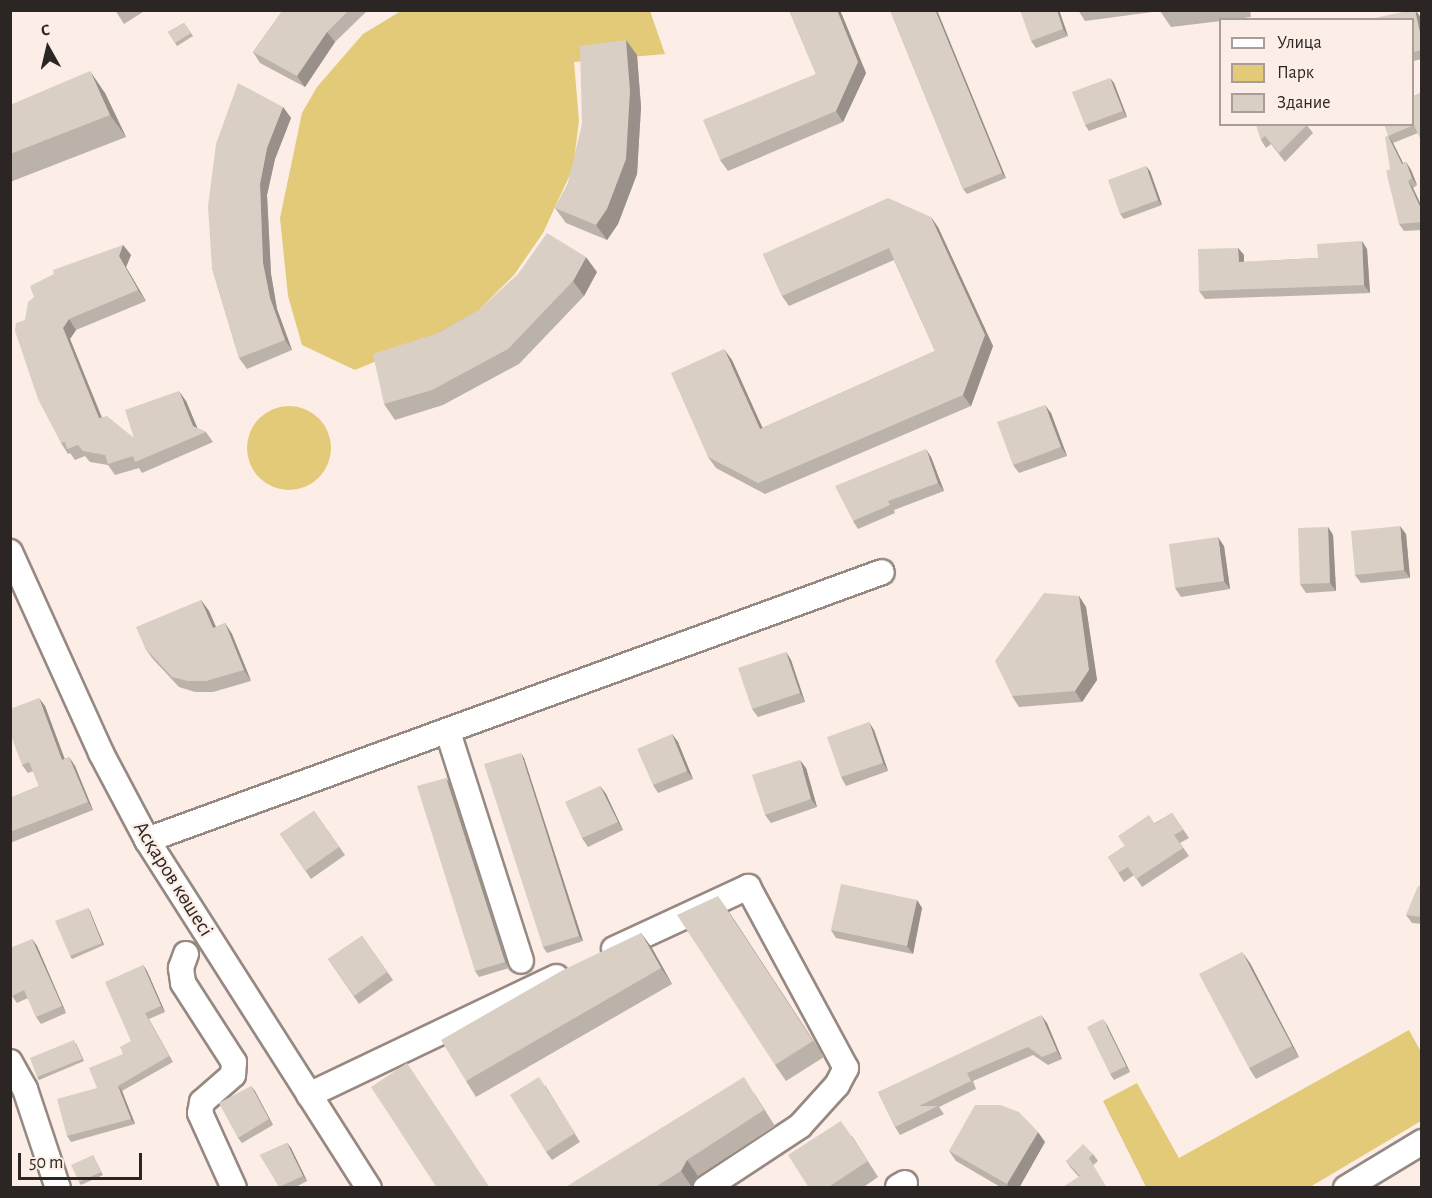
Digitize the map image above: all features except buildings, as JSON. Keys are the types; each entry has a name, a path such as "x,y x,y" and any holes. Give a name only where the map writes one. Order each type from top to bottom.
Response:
{"street":[{"name":"Асқаров көшесі","path":"10,552 101,753 147,840 369,1188"},
{"path":"147,840 882,572"},
{"path":"448,732 522,962"},
{"path":"309,1095 748,887 846,1068 837,1085 800,1126 706,1188"},
{"path":"186,954 181,968 183,983 234,1062 233,1075 202,1102 200,1113 234,1188"},
{"path":"10,1062 25,1089 58,1188"},
{"path":"1346,1188 1422,1142"}],"green space":[{"path":"401,11 650,11 665,54 574,62 579,121 573,168 543,233 514,275 465,324 355,370 302,345 288,296 280,218 302,113 317,87 363,34"},
{"path":"289,406 305,409 319,418 328,432 331,448 328,464 319,478 305,487 289,490 273,487 259,478 250,464 247,448 250,432 259,418 273,409"},
{"path":"1409,1030 1421,1052 1421,1121 1310,1187 1146,1187 1103,1101 1137,1083 1179,1158"}]}
